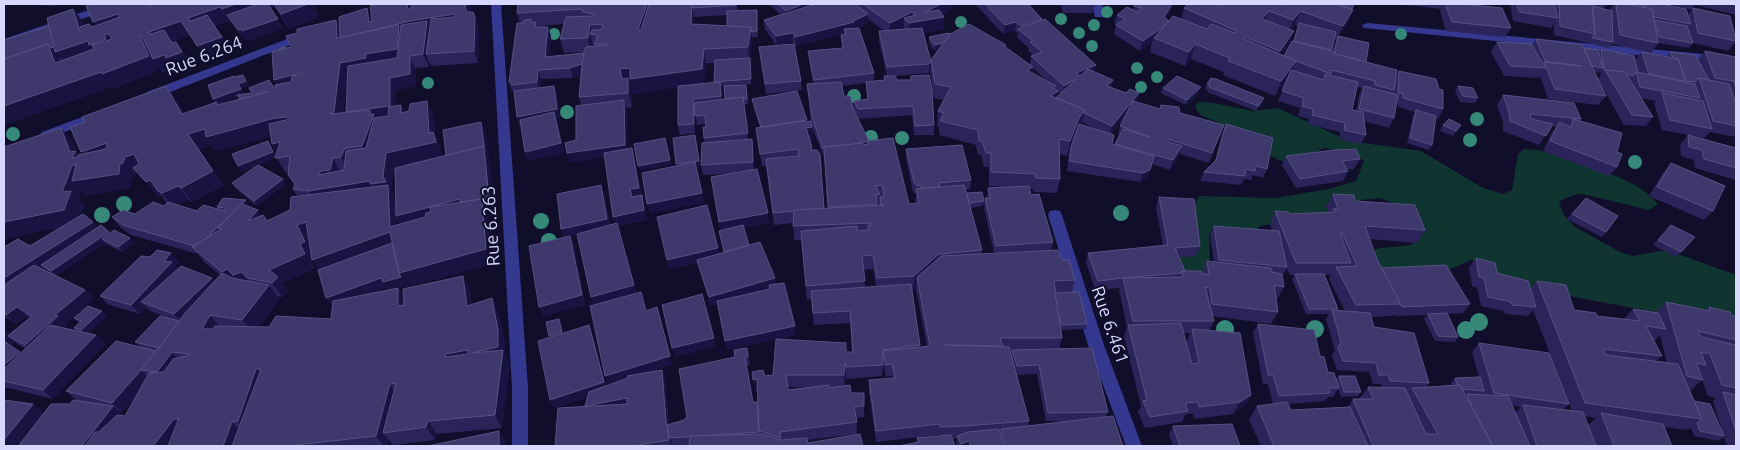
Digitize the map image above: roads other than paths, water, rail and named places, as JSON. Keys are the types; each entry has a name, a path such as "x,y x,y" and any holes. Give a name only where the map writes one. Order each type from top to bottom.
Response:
{"street":[{"path":"4,43 116,4"},
{"name":"Rue 6.263","path":"496,4 520,388 520,446"},
{"path":"1368,26 1736,61"},
{"name":"Rue 6.264","path":"141,99 315,32"},
{"path":"31,141 114,110"},
{"name":"Rue 6.461","path":"1054,215 1096,345 1134,446"}]}
